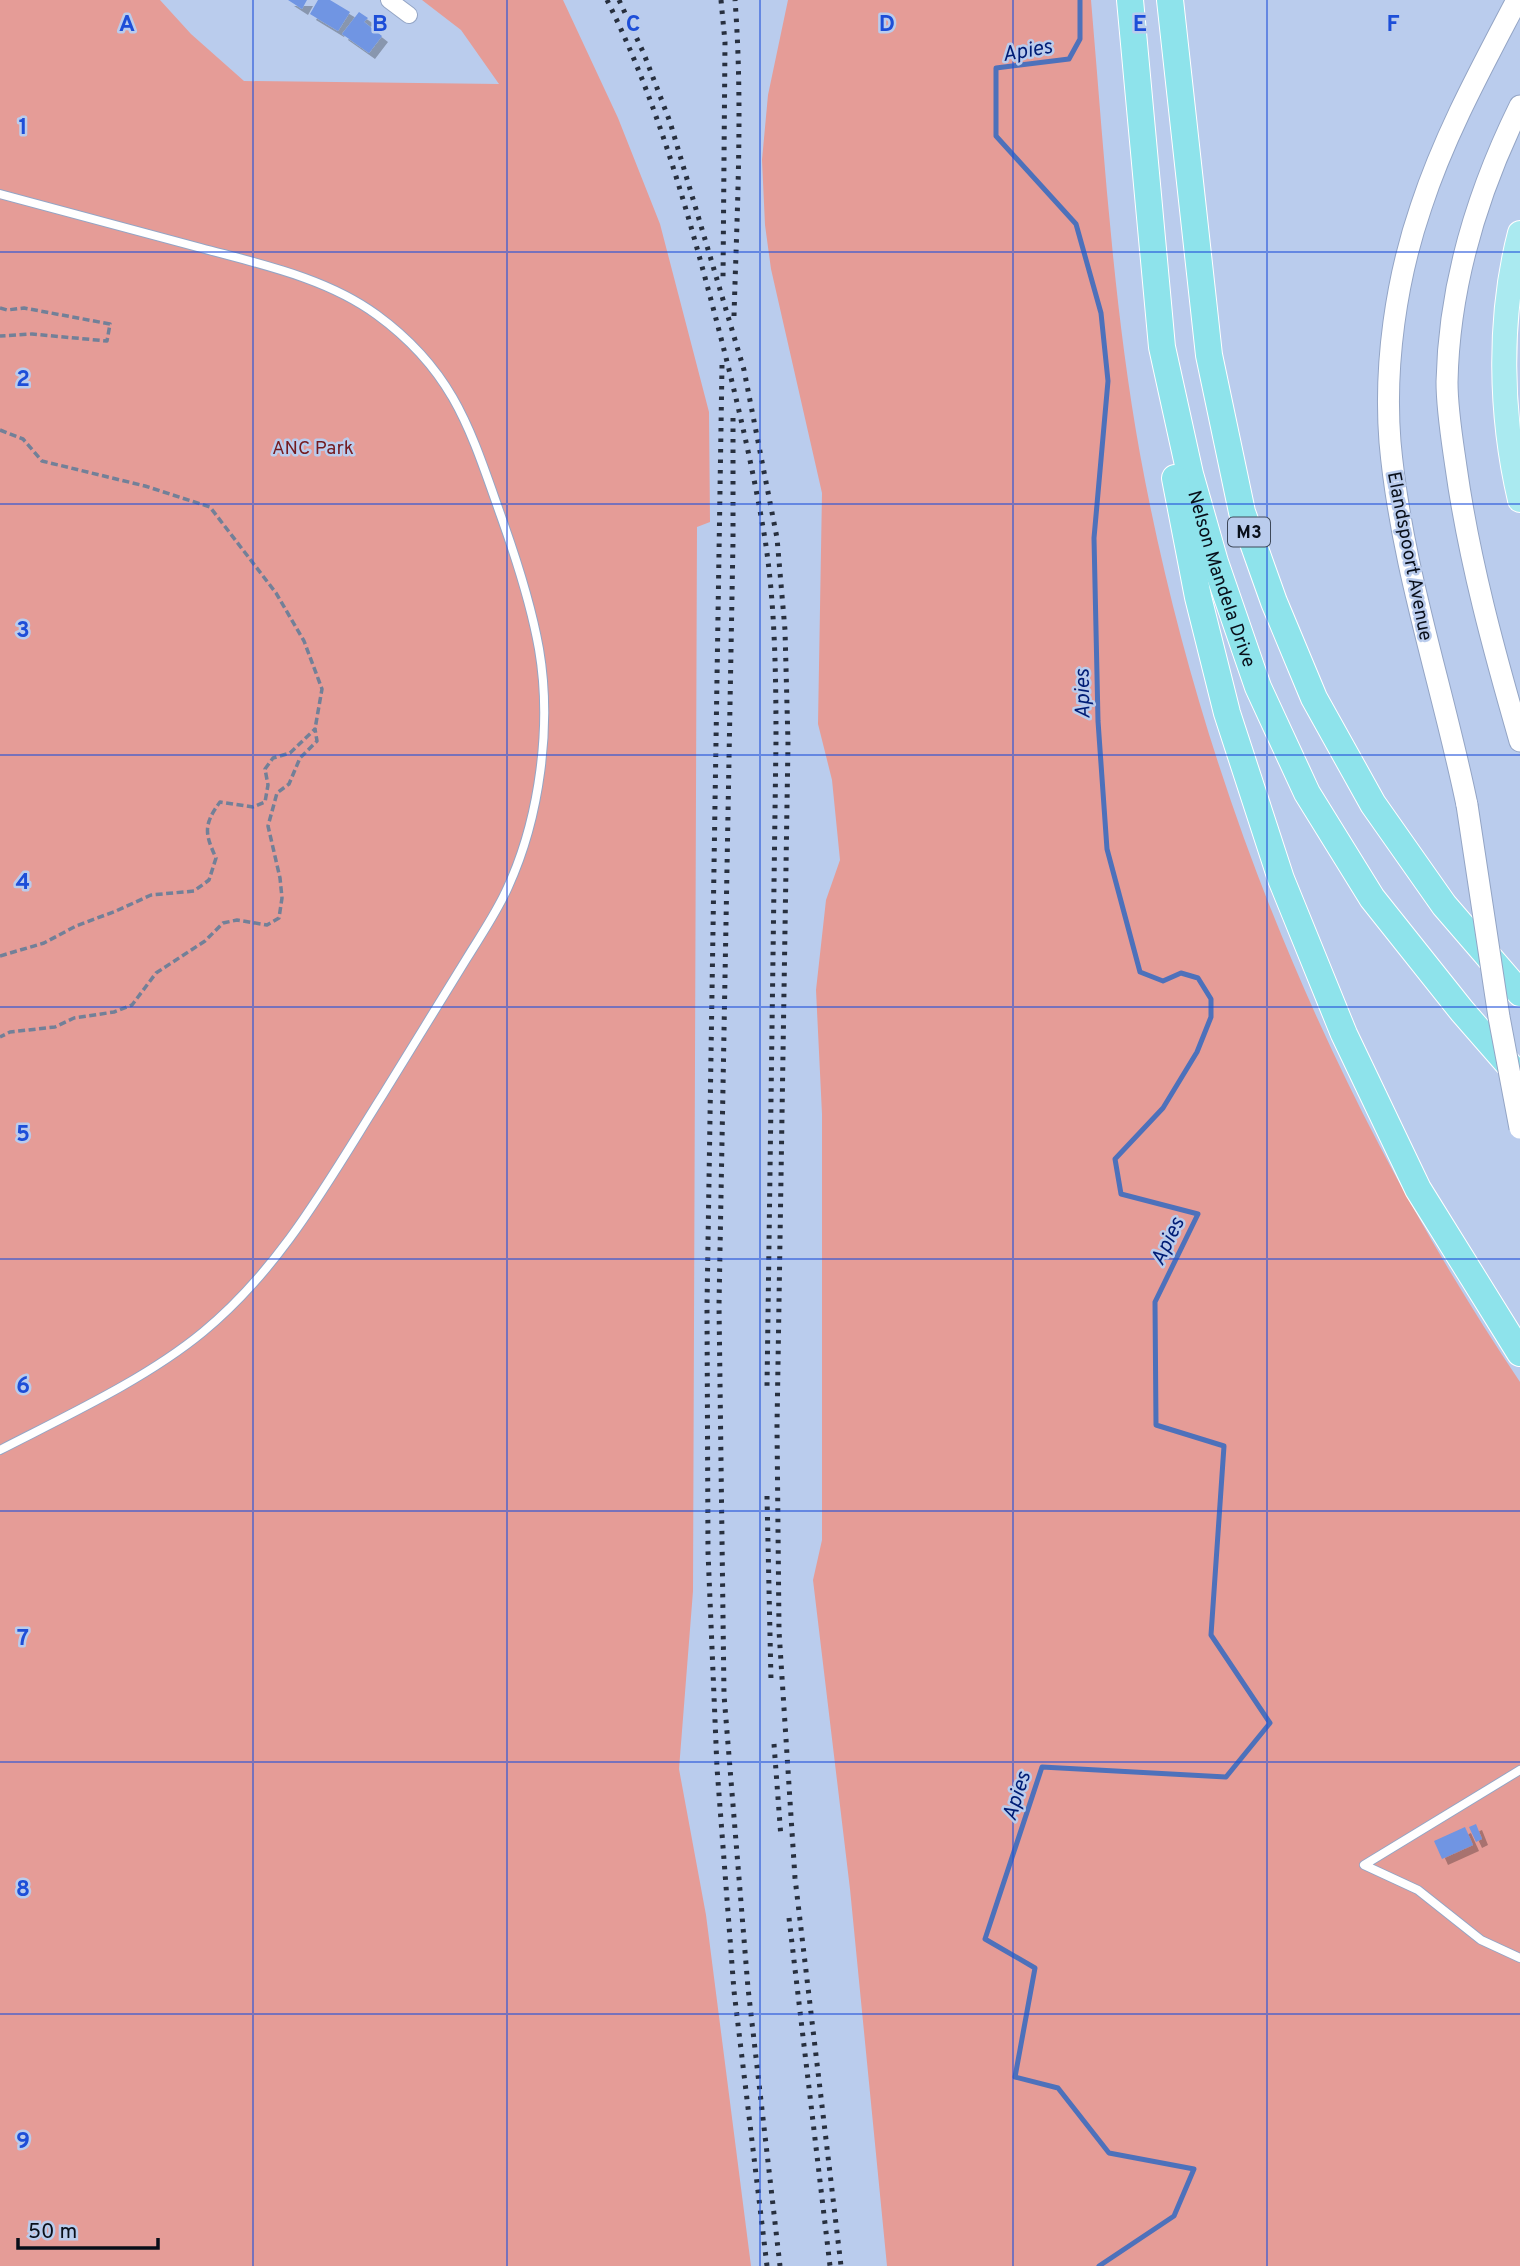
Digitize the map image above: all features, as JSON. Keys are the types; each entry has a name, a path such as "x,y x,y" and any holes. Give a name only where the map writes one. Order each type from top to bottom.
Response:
{"highway":[{"name":"Nelson Mandela Drive","path":"1130,0 1162,347 1190,474 1215,562 1258,687 1307,793 1372,898 1462,1011 1520,1078"},
{"name":"Nelson Mandela Drive","path":"1170,0 1209,355 1242,512 1274,602 1314,698 1373,804 1444,905 1520,993"},
{"path":"1162,347 1173,465 1198,597 1227,713 1281,879 1344,1034 1418,1189 1520,1353"}],"main road":[{"name":"Elandspoort Avenue","path":"1517,0 1451,130 1420,209 1397,305 1391,352 1390,440 1397,499 1412,576 1467,805 1499,1017 1520,1128"},
{"path":"1520,106 1493,163 1470,231 1455,295 1447,382 1449,417 1464,522 1520,741"},
{"path":"1520,233 1510,286 1505,361 1511,459 1520,500"}],"street":[{"path":"389,0 410,15"}],"lane":[{"path":"0,194 264,265 330,288 375,313 412,344 435,369 454,397 472,435 514,555 526,592 540,653 545,732 537,790 523,849 507,890 346,1153 269,1268 241,1298 177,1352 150,1370 0,1450"},
{"path":"1520,1770 1364,1865 1418,1890 1481,1940 1520,1958"}],"path":[{"path":"0,308 24,308 110,324 107,341 32,334 0,336"},
{"path":"0,430 23,439 42,461 145,486 210,507 276,593 304,641 322,689 315,729 317,741 300,758 289,784 277,793 268,825 280,878 282,898 279,918 267,925 237,920 223,923 205,941 156,973 132,1005 114,1012 75,1018 55,1027 10,1032 0,1037"},
{"path":"0,956 44,943 76,926 151,895 194,891 209,880 216,858 206,837 209,816 220,803 253,807 265,802 268,785 265,769 273,758 290,753 315,729"}],"green space":[{"name":"ANC Park","path":"0,0 160,0 191,34 244,81 499,84 461,30 422,0 563,0 618,118 660,224 709,412 710,522 697,527 693,1591 679,1769 706,1915 751,2266 0,2266"},
{"path":"788,0 1091,0 1110,228 1131,398 1166,578 1199,700 1237,820 1282,937 1333,1053 1390,1165 1452,1275 1520,1382 1520,2266 887,2266 850,1889 813,1580 822,1540 822,1114 816,990 826,900 840,860 832,780 818,724 822,493 771,269 765,225 762,160 768,95"}],"building":[{"path":"288,0 307,0 302,9"},
{"path":"318,0 330,0 350,12 338,31 310,14"},
{"path":"359,12 368,18 364,22 382,36 369,53 342,34"},
{"path":"1476,1824 1482,1839 1476,1842 1469,1827"},
{"path":"1465,1827 1473,1845 1442,1859 1434,1841"}],"waterway":[{"name":"Apies","path":"1080,0 1080,39 1069,59 996,68 996,136 1076,224 1101,313 1108,381 1094,538 1098,721 1107,849 1140,972 1163,981 1181,973 1198,978 1211,999 1211,1017 1197,1052 1163,1108 1115,1159 1121,1194 1198,1214 1155,1302 1156,1425 1224,1446 1211,1635 1270,1723 1226,1777 1042,1767 985,1939 1035,1968 1015,2077 1058,2088 1109,2153 1194,2169 1174,2216 1099,2266"}],"railway":[{"path":"607,0 650,99 693,236 745,438 765,539 771,589 776,741 767,1387"},
{"path":"619,0 644,54 670,122 744,370 777,538 785,630 788,743 777,1426 779,1631 795,1878 841,2266"},
{"path":"721,0 725,42 723,278"},
{"path":"734,316 739,118 735,0"},
{"path":"722,365 707,1306 708,1552 717,1768 734,1991 767,2266"},
{"path":"733,418 719,1305 724,1695 748,1988 780,2266"},
{"path":"767,1496 771,1681"},
{"path":"774,1744 781,1838"},
{"path":"789,1918 830,2266"}]}
